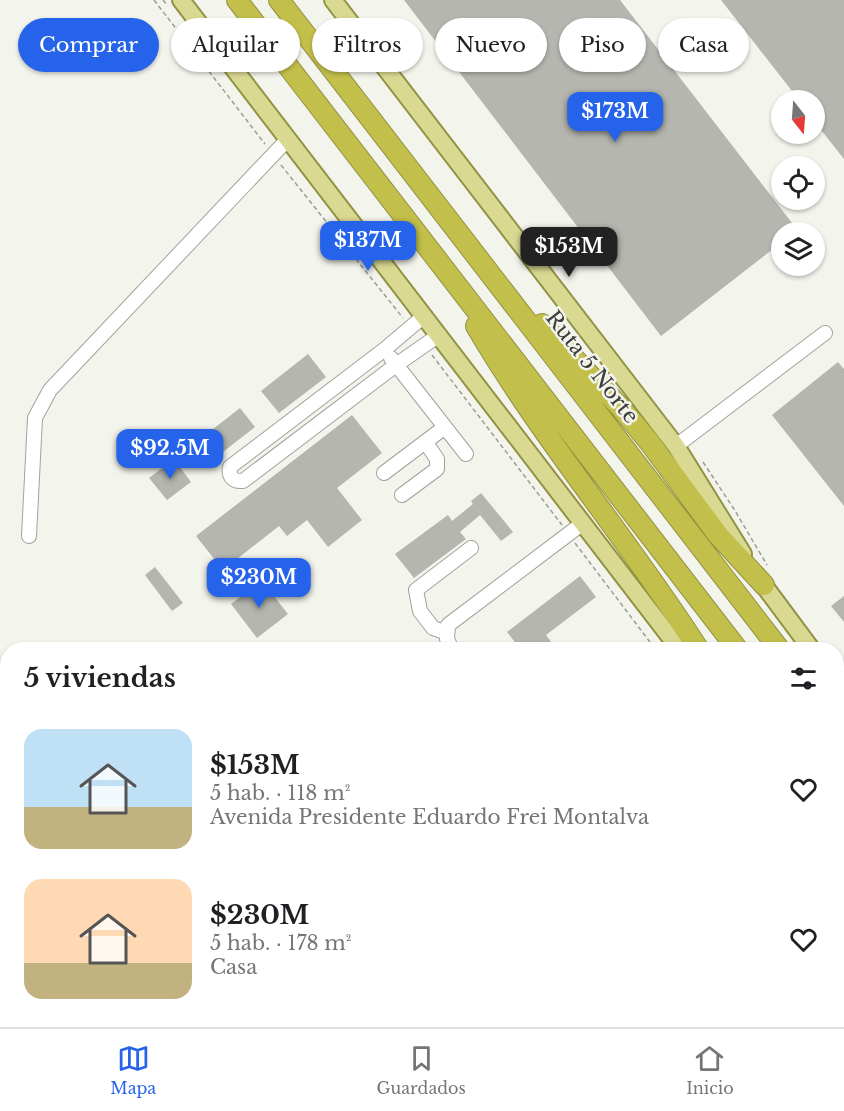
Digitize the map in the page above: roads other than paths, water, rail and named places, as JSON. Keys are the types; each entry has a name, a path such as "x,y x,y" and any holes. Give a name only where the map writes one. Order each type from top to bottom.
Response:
{"highway":[{"path":"222,0 240,18"},
{"path":"237,0 251,18"},
{"name":"Ruta 5 Norte","path":"279,0 312,43"},
{"path":"293,0 312,36"},
{"path":"293,72 732,642"},
{"name":"Ruta 5 Norte","path":"334,72 774,642"},
{"path":"440,263 488,348 525,405 634,553 694,642"},
{"path":"492,277 555,337 621,408 650,443 718,535 764,585"}],"main road":[{"path":"181,0 674,642"},
{"path":"333,0 676,446 764,585 806,642"}],"street":[{"path":"29,536 35,418 50,390 288,139"},
{"path":"424,316 385,349 230,466 229,472 232,478 243,481 439,335"},
{"path":"676,446 825,333"},
{"path":"385,349 466,454"},
{"path":"384,473 445,427"},
{"path":"402,495 437,469 437,459 426,443"},
{"path":"448,642 448,625 458,616 583,523"},
{"path":"447,633 433,628 420,610 416,590 471,548"}]}
